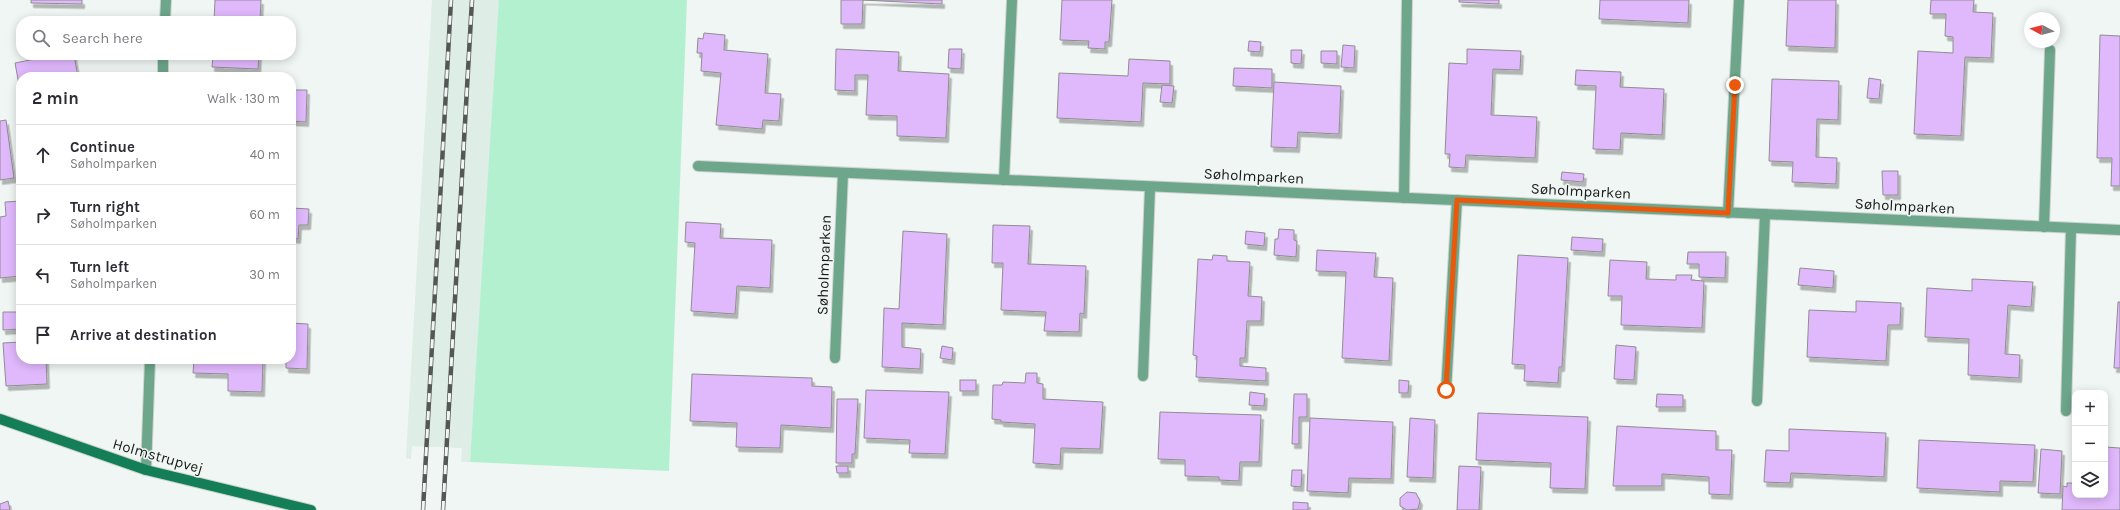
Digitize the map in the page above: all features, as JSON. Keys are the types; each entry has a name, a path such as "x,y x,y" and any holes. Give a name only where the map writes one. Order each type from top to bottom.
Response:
{"street":[{"path":"165,16 166,0"},
{"path":"1004,180 1012,0"},
{"path":"1404,198 1407,0"},
{"path":"1728,213 1739,0"},
{"path":"2044,227 2050,50"},
{"path":"162,72 164,60"},
{"name":"Søholmparken","path":"698,166 2120,230"},
{"name":"Søholmparken","path":"835,358 843,173"},
{"path":"1143,376 1150,187"},
{"path":"1446,390 1457,200"},
{"path":"1757,401 1765,214"},
{"path":"2066,411 2071,228"},
{"path":"146,470 150,364"},
{"name":"Holmstrupvej","path":"0,419 146,470 311,510"}],"shaded area":[{"path":"432,0 501,0 470,462 461,462 462,448 412,446 411,459 406,458"}],"green space":[{"path":"499,0 687,0 669,471 470,462"}],"building":[{"path":"31,0 82,0 82,4 31,3"},
{"path":"215,0 261,0 260,16 214,16"},
{"path":"841,0 863,0 862,24 841,24"},
{"path":"863,0 942,0 942,4"},
{"path":"1062,0 1112,0 1109,42 1105,42 1105,49 1088,48 1089,41 1060,40"},
{"path":"1459,0 1499,0 1499,4 1459,2"},
{"path":"1600,0 1689,0 1688,23 1599,19"},
{"path":"1788,0 1836,0 1835,48 1786,46"},
{"path":"1931,0 1974,0 1973,12 1993,13 1991,58 1965,57 1961,136 1914,134 1918,51 1953,53 1953,37 1945,36 1946,14 1930,14"},
{"path":"704,33 725,35 724,50 768,54 765,93 781,94 779,121 763,120 762,129 716,125 721,73 701,71 702,53 697,53 698,38 703,39"},
{"path":"2100,35 2120,36 2120,186 2111,186 2112,158 2097,158"},
{"path":"1249,41 1261,42 1260,52 1248,51"},
{"path":"1343,45 1355,46 1354,68 1341,67"},
{"path":"836,49 899,52 898,71 949,74 946,138 897,136 897,116 866,115 868,75 855,75 855,91 835,90"},
{"path":"949,49 962,49 961,69 948,68"},
{"path":"1467,49 1521,51 1520,70 1493,69 1491,115 1537,117 1535,158 1466,155 1465,168 1449,167 1450,154 1445,154 1449,63 1467,64"},
{"path":"1291,50 1302,50 1301,64 1291,63"},
{"path":"1321,51 1337,51 1337,64 1321,63"},
{"path":"1129,59 1170,61 1170,84 1143,83 1141,122 1057,118 1059,73 1128,76"},
{"path":"30,60 75,60 77,72 17,72 15,63"},
{"path":"213,60 259,60 258,69 212,67"},
{"path":"1234,68 1272,69 1272,88 1233,86"},
{"path":"1576,70 1621,72 1620,87 1664,89 1662,135 1621,133 1620,150 1593,149 1596,86 1575,85"},
{"path":"1869,78 1881,80 1879,99 1867,98"},
{"path":"1772,79 1839,81 1838,120 1817,119 1816,157 1837,158 1836,184 1792,182 1793,162 1769,161"},
{"path":"1274,82 1341,86 1339,134 1298,132 1297,148 1271,147"},
{"path":"1162,85 1174,86 1172,103 1160,102"},
{"path":"296,90 307,90 306,122 296,121"},
{"path":"6,120 14,178 0,180 0,121"},
{"path":"1882,171 1898,171 1898,195 1883,195"},
{"path":"1562,172 1584,174 1583,182 1561,180"},
{"path":"16,201 16,276 0,278 0,217 6,216 5,202"},
{"path":"296,208 309,209 308,225 299,225 298,239 296,239"},
{"path":"686,222 721,224 720,238 772,240 770,288 737,286 735,314 691,311 695,243 685,242"},
{"path":"993,225 1030,226 1028,264 1086,266 1084,314 1080,313 1079,332 1044,331 1046,312 1001,310 1003,263 992,263"},
{"path":"1279,229 1294,230 1294,240 1297,241 1296,257 1274,255 1275,239 1278,239"},
{"path":"903,231 947,234 943,325 902,323 902,347 921,349 920,369 882,367 884,308 899,309"},
{"path":"1246,231 1265,233 1264,246 1245,244"},
{"path":"1572,237 1603,239 1602,252 1571,250"},
{"path":"1317,250 1376,253 1374,277 1393,278 1389,361 1342,358 1346,272 1316,271"},
{"path":"1688,252 1726,252 1725,278 1699,277 1699,264 1687,264"},
{"path":"1213,255 1227,256 1227,261 1250,262 1248,296 1262,297 1261,321 1247,321 1245,358 1240,358 1240,366 1266,368 1266,381 1196,377 1197,356 1193,355 1198,259 1212,260"},
{"path":"1518,255 1568,258 1562,367 1559,367 1558,383 1524,381 1525,365 1512,364"},
{"path":"1610,260 1647,262 1646,279 1676,280 1676,275 1692,275 1691,280 1704,281 1702,328 1621,325 1622,296 1608,296"},
{"path":"1800,268 1834,271 1833,288 1798,285"},
{"path":"1972,279 2033,282 2031,307 2008,305 2005,354 2020,355 2019,378 1968,375 1969,339 1925,337 1927,288 1972,291"},
{"path":"1856,301 1901,303 1900,325 1888,325 1886,361 1807,357 1809,310 1856,312"},
{"path":"2118,302 2120,302 2120,368 2114,368"},
{"path":"3,312 16,312 16,329 3,330"},
{"path":"296,323 308,324 307,369 286,368 286,364 296,364"},
{"path":"16,342 16,364 46,364 47,384 6,386 3,343"},
{"path":"1616,345 1636,347 1634,380 1614,379"},
{"path":"942,346 953,348 952,360 940,358"},
{"path":"194,364 263,364 262,392 228,391 228,374 193,373"},
{"path":"1026,373 1037,373 1037,383 1043,384 1043,399 1103,402 1100,449 1061,448 1060,465 1033,463 1035,424 1001,422 1001,420 992,419 993,385 1002,385 1003,382 1025,383"},
{"path":"692,374 812,378 812,386 832,387 831,428 781,425 780,448 736,447 737,423 690,421"},
{"path":"960,380 976,380 976,391 960,391"},
{"path":"1399,380 1409,381 1408,393 1399,393"},
{"path":"866,390 949,392 945,454 909,453 910,440 864,438"},
{"path":"1250,392 1265,394 1264,406 1249,405"},
{"path":"1294,394 1307,394 1307,417 1299,417 1299,444 1292,444"},
{"path":"1657,394 1683,395 1683,407 1656,407"},
{"path":"837,399 858,399 855,454 852,454 852,463 836,463"},
{"path":"1160,412 1261,415 1259,462 1240,462 1239,481 1219,480 1219,477 1185,476 1185,460 1158,459"},
{"path":"1478,413 1588,417 1585,489 1550,488 1551,463 1476,460"},
{"path":"1310,418 1393,422 1391,479 1349,478 1348,493 1307,491"},
{"path":"1410,418 1435,420 1433,478 1407,477"},
{"path":"1617,426 1716,431 1716,450 1732,450 1730,495 1709,494 1709,477 1662,474 1662,486 1613,486"},
{"path":"1789,429 1886,433 1884,477 1791,473 1790,483 1764,482 1766,450 1789,451"},
{"path":"1919,440 2035,445 2033,482 2000,481 2000,492 1917,488"},
{"path":"2108,447 2120,448 2120,510 2062,510 2063,486 2067,487 2067,483 2072,483 2072,498 2108,498"},
{"path":"2041,449 2062,451 2060,494 2038,493"},
{"path":"836,466 848,466 848,473 837,473"},
{"path":"1459,466 1481,467 1479,510 1457,510"},
{"path":"1292,470 1302,470 1301,487 1291,486"},
{"path":"1407,492 1416,493 1420,501 1418,509 1407,510 1400,506 1400,498"},
{"path":"8,501 10,510 0,510 0,504"},
{"path":"1293,502 1308,503 1308,510 1293,510"}],"railway":[{"path":"423,510 451,0"},
{"path":"443,510 472,0"}],"route":[{"path":"1446,390 1457,200 1728,213 1735,85"}]}
